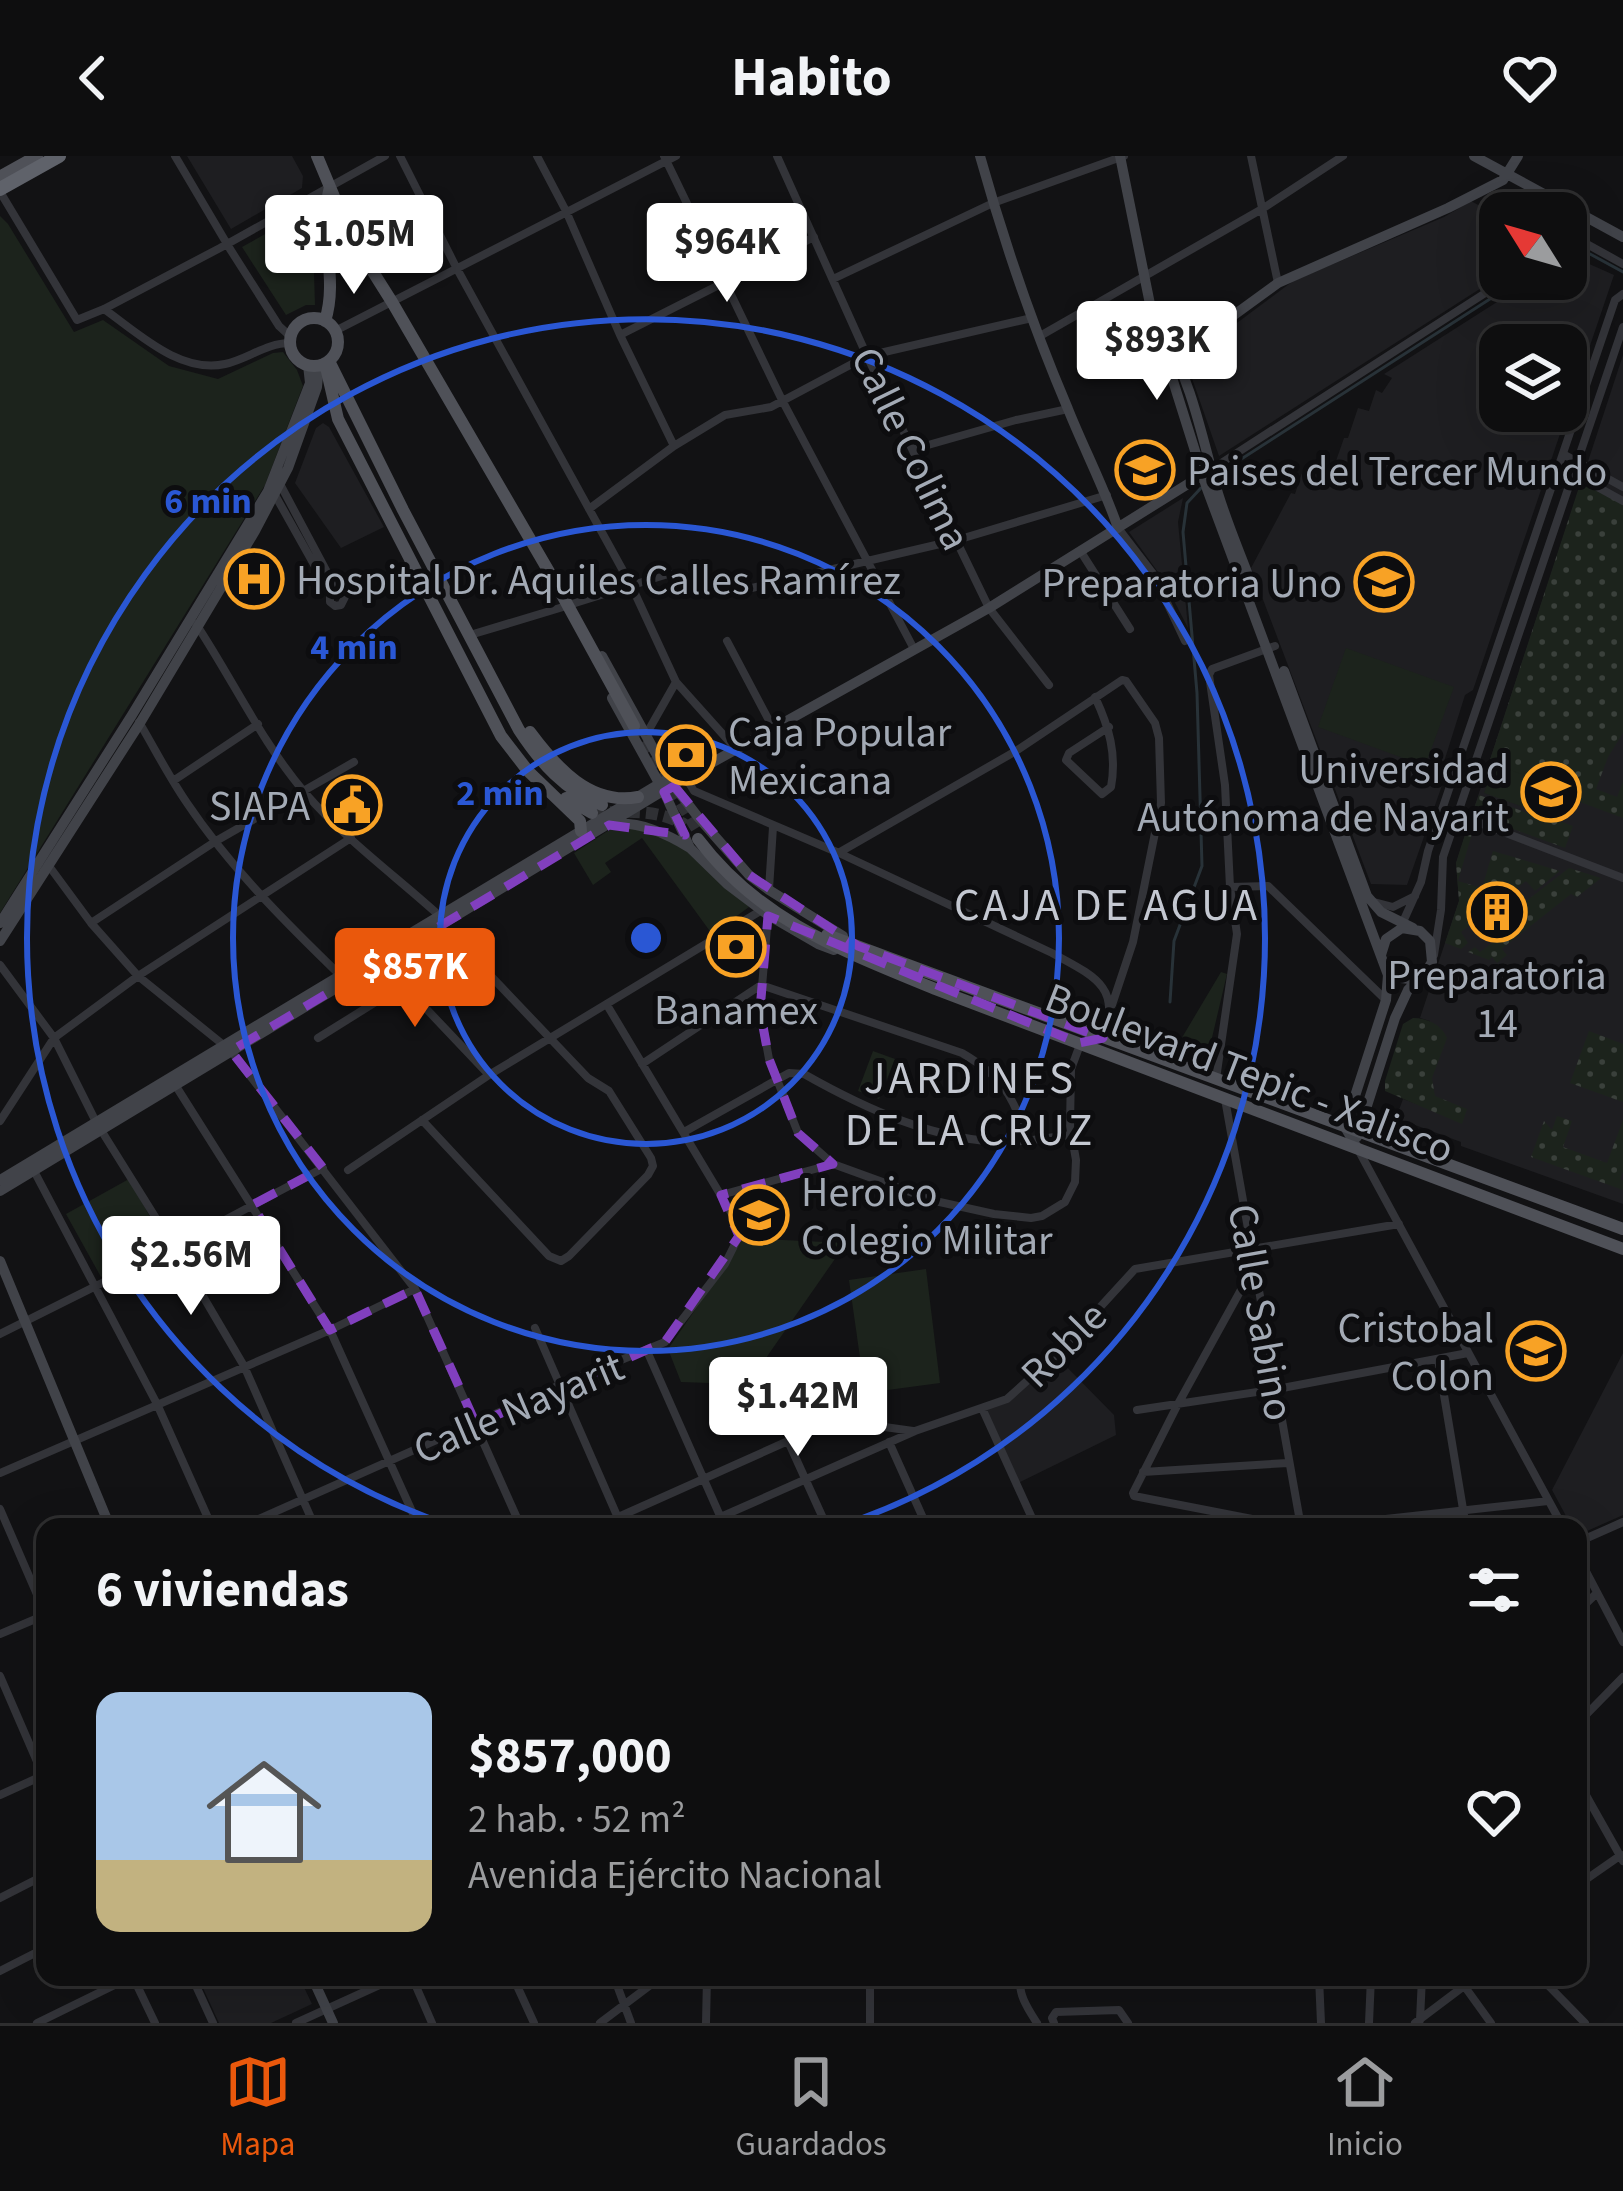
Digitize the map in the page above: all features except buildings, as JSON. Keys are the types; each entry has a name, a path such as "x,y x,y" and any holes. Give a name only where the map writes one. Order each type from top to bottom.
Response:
{"highway":[{"path":"0,184 41,156"},
{"path":"0,184 59,156"}],"main road":[{"path":"0,184 71,156"},
{"path":"317,156 351,237 640,730"},
{"path":"980,156 1040,336 1118,528"},
{"path":"1121,156 1151,314 1172,360 1210,479 1366,896 1381,912 1430,941 1432,962 1402,1002 1353,1135"},
{"path":"1474,156 1623,237"},
{"path":"1172,360 1278,283 1503,180 1518,156"},
{"path":"0,923 136,719 275,487 310,383 320,364 337,350 330,326 326,252 325,208 330,186"},
{"path":"326,252 334,232 340,230 351,237"},
{"path":"330,326 312,318 297,325 290,340 294,356 320,364 529,745 597,809 565,797 530,766 490,712"},
{"path":"320,364 338,419 501,736 580,821 581,831"},
{"path":"0,1191 99,1126 609,825 672,783 915,650 1118,528 1210,479"},
{"path":"411,560 424,551"},
{"path":"555,583 672,783 731,855 769,890 857,951"},
{"path":"568,606 672,783 696,840 728,884 818,944 857,951"},
{"path":"1272,647 1389,981 1353,1135"},
{"path":"493,676 536,740 580,786 616,799 638,796"},
{"path":"443,919 638,796 672,783"},
{"path":"609,825 627,823 696,840 760,904 793,926 857,951"},
{"path":"0,941 45,859"},
{"path":"1408,926 1386,939 1383,960 1388,971 1404,980 1421,976"},
{"name":"Boulevard Tepic - Xalisco","path":"857,951 1216,1080 1623,1249"},
{"name":"Boulevard Tepic - Xalisco","path":"857,951 1079,1043 1225,1097 1353,1135 1623,1229"},
{"path":"0,1180 32,1167"},
{"path":"0,1262 106,1518"},
{"path":"316,1986 333,2023"}],"street":[{"path":"104,309 166,352 204,364 232,362 290,340 226,244 176,156"},
{"path":"0,184 77,320 385,156"},
{"path":"400,156 632,587 676,682 736,748"},
{"path":"537,156 674,446"},
{"name":"Calle Colima","path":"777,156 989,608 1048,685"},
{"path":"833,279 993,203 1121,156"},
{"path":"1250,156 1278,283"},
{"path":"1040,336 1262,209 1343,156"},
{"path":"330,326 392,302 669,158 723,282 915,650"},
{"path":"620,335 814,237"},
{"path":"1587,244 1623,264"},
{"path":"1408,926 1464,745 1616,300 1623,294"},
{"path":"1210,479 1479,298"},
{"path":"589,509 725,415 771,407 867,356 1033,317"},
{"path":"1432,962 1443,857 1623,327"},
{"path":"1592,370 1606,376"},
{"path":"914,449 1068,409"},
{"path":"1563,454 1623,487"},
{"path":"1559,466 1623,501"},
{"path":"275,487 318,565 330,602 341,605 346,595 318,565"},
{"path":"470,635 668,574 739,591 957,540 1107,495"},
{"path":"1118,528 1154,575 1185,641"},
{"path":"1081,552 1130,629"},
{"path":"195,623 304,792 443,919"},
{"path":"727,641 773,728"},
{"path":"1216,1080 1237,934 1225,785 1208,675 1212,669 1272,647"},
{"path":"1498,647 1513,652"},
{"path":"765,912 760,985 764,1041 798,1132 833,1164 935,1201 1031,1218 1058,1208 1075,1182 1071,1069 1079,1043 1103,1038 1132,942 1161,802 1155,723 1122,680 1016,752 838,853"},
{"path":"640,730 676,682"},
{"path":"1095,697 1109,727 1114,770 1111,787 1102,794 1066,760 1109,727"},
{"path":"136,719 216,841 261,896 344,978"},
{"path":"173,781 258,724"},
{"path":"1464,745 1479,750"},
{"path":"91,923 216,841 354,763"},
{"path":"672,783 1052,952 1098,981 1112,1007"},
{"path":"1443,809 1623,878"},
{"path":"769,890 773,827"},
{"path":"0,1121 54,1038 137,976 351,838"},
{"path":"45,859 137,976 226,1049 415,1289 517,1518"},
{"path":"1230,887 1268,886 1386,1000"},
{"path":"1366,896 1393,907 1416,895"},
{"path":"348,1170 489,1075 765,912"},
{"path":"318,1038 466,950 588,1078 608,1091 653,1166 565,1260 556,1260 422,1120"},
{"path":"378,958 489,1075"},
{"path":"0,965 54,1038 99,1126 244,1366 311,1518"},
{"path":"642,1064 760,985"},
{"path":"760,985 962,1053 1004,1085 1028,1140"},
{"path":"607,1005 721,1195 833,1164"},
{"path":"683,1132 789,1073 804,1074 876,1110 969,1138 1008,1142 1071,1135"},
{"path":"173,1082 330,1330 414,1518"},
{"name":"Calle Sabino","path":"1225,1097 1296,1518"},
{"path":"1353,1135 1558,1518"},
{"path":"32,1167 158,1404 208,1518"},
{"path":"0,1334 323,1168"},
{"name":"Calle Nayarit","path":"261,1518 665,1342 740,1236 721,1195"},
{"path":"1251,1248 1399,1224"},
{"name":"Roble","path":"731,1518 915,1431 1006,1399 1059,1352 1135,1269 1251,1248"},
{"path":"1248,1518 1134,1496 1254,1266"},
{"path":"0,1473 415,1289"},
{"path":"535,1328 618,1518"},
{"path":"647,1352 721,1518"},
{"path":"1138,1410 1468,1353"},
{"path":"1438,1359 1464,1518"},
{"path":"982,1408 1032,1518"},
{"path":"628,1518 835,1420 915,1431"},
{"path":"788,1441 823,1518"},
{"path":"890,1442 924,1518"},
{"path":"1143,1472 1288,1463"},
{"path":"1397,1518 1549,1501"},
{"path":"0,1509 36,1593"},
{"path":"1210,1511 1212,1518"},
{"path":"1587,1538 1623,1522"},
{"path":"1587,1574 1623,1642"},
{"path":"1587,1602 1597,1593"},
{"path":"0,1634 36,1618"},
{"path":"0,1676 36,1759"},
{"path":"1587,1714 1623,1677"},
{"path":"0,1795 36,1780"},
{"path":"1587,1797 1622,1857 1587,1879"},
{"path":"0,1898 36,1880"},
{"path":"0,1971 36,1953"},
{"path":"38,2023 114,1986"},
{"path":"136,1986 155,2023"},
{"path":"196,1986 213,2023"},
{"path":"296,2023 378,1986"},
{"path":"416,1986 432,2023"},
{"path":"517,1986 534,2023"},
{"path":"618,1986 631,2023"},
{"path":"601,2023 649,1986"},
{"path":"706,2023 707,1986"},
{"path":"870,1986 870,2023"},
{"path":"1020,1986 1036,2023"},
{"path":"1319,1986 1321,2023"},
{"path":"1369,2023 1371,1986"},
{"path":"1418,2021 1420,1986"},
{"path":"1549,1986 1585,2023"},
{"path":"1418,2021 1465,1987 1491,2023"},
{"path":"1054,2023 1056,2012 1119,2010 1128,2023"}],"highlighted area":[{"path":"674,786 749,875 858,946 1103,1038 1079,1043 768,916 760,1010 769,1059 798,1133 833,1164 721,1195 739,1236 665,1342 476,1424 415,1289 330,1330 252,1205 323,1168 231,1051 609,825 685,835 664,792"}],"shaded area":[{"path":"187,156 292,156 303,176 302,188 231,229"},
{"path":"1471,201 1479,205 1479,289 1219,456 1186,361 1293,281"},
{"path":"312,208 315,305 286,315 242,247"},
{"path":"0,216 74,332 103,320 169,366 218,379 283,352 303,386 265,485 0,913"},
{"name":"Preparatoria Uno","path":"1587,263 1614,275 1587,354 1587,324 1479,324 1479,432 1561,432 1473,690 1465,695 1443,765 1446,774 1407,885 1371,884 1251,568 1291,493 1295,494 1303,470 1330,478 1358,408 1369,411 1376,390 1382,393 1392,378 1384,374 1500,300 1587,300"},
{"name":"Universidad Autónoma de Nayarit","path":"1623,355 1623,1204 1396,1118 1403,1099 1422,1106 1430,1021 1420,1018 1459,901 1456,863"},
{"path":"323,423 384,527 341,548 295,483 316,428"},
{"path":"1582,478 1623,501 1623,733 1596,789 1617,797 1623,782 1623,818 1489,763"},
{"path":"1183,498 1178,522 1188,628 1163,579 1129,532"},
{"path":"1346,648 1454,687 1425,766 1318,727"},
{"path":"1494,764 1540,781 1529,809 1484,793"},
{"path":"1479,795 1573,826 1565,848 1472,814"},
{"path":"623,821 658,828 701,860 749,907 712,934 642,838 605,863 611,872 593,885 574,853"},
{"path":"1468,825 1474,827 1458,881 1482,888 1493,851 1560,871 1535,891 1526,881 1461,932 1468,943 1461,949 1445,943 1459,901 1456,863"},
{"path":"1569,868 1601,878 1577,897 1571,894 1504,947 1507,955 1497,963 1492,957 1468,952 1475,947 1480,952 1528,916 1521,905"},
{"path":"1221,972 1227,974 1207,1059 1177,1046"},
{"path":"1413,1018 1433,1023 1447,1038 1432,1078 1435,1096 1467,1109 1462,1124 1385,1091 1403,1024"},
{"path":"1589,1031 1623,1044 1623,1102 1570,1083"},
{"path":"873,1051 895,1059 879,1099 858,1091"},
{"path":"1557,1116 1572,1121 1563,1147 1607,1163 1623,1120 1623,1190 1531,1157 1544,1121 1552,1130"},
{"path":"129,1179 164,1242 101,1277 66,1214"},
{"path":"741,1238 846,1243 766,1358 793,1386 681,1382 668,1349"},
{"path":"926,1269 940,1383 865,1393 849,1280"},
{"path":"1623,1353 1623,1515 1587,1531 1587,1518 1567,1518 1552,1490"},
{"path":"1055,1355 1114,1415 1116,1435 1016,1484 981,1408 1007,1399"},
{"path":"202,1986 303,1986 312,2004 271,2023 219,2023"}],"waterway":[{"path":"1587,254 1623,272"},
{"path":"1218,474 1488,300"},
{"path":"1170,1002 1174,941 1202,866 1197,693 1183,532 1187,503 1201,488"}],"tunnel":[{"path":"634,726 698,831"},
{"path":"592,813 652,813 685,825"}],"place":[{"name":"Paises del Tercer Mundo","path":"1145,470"},
{"name":"Hospital Dr. Aquiles Calles Ramírez","path":"254,579"},
{"name":"Preparatoria Uno","path":"1384,582"},
{"name":"Caja Popular Mexicana","path":"686,755"},
{"name":"Universidad Autónoma de Nayarit","path":"1551,792"},
{"name":"SIAPA","path":"352,805"},
{"name":"Preparatoria 14","path":"1497,912"},
{"name":"Banamex","path":"736,947"},
{"name":"Heroico Colegio Militar","path":"759,1215"},
{"name":"Cristobal Colon","path":"1536,1351"}],"district":[{"name":"CAJA DE AGUA","path":"1107,904"},
{"name":"JARDINES DE LA CRUZ","path":"970,1103"}]}
